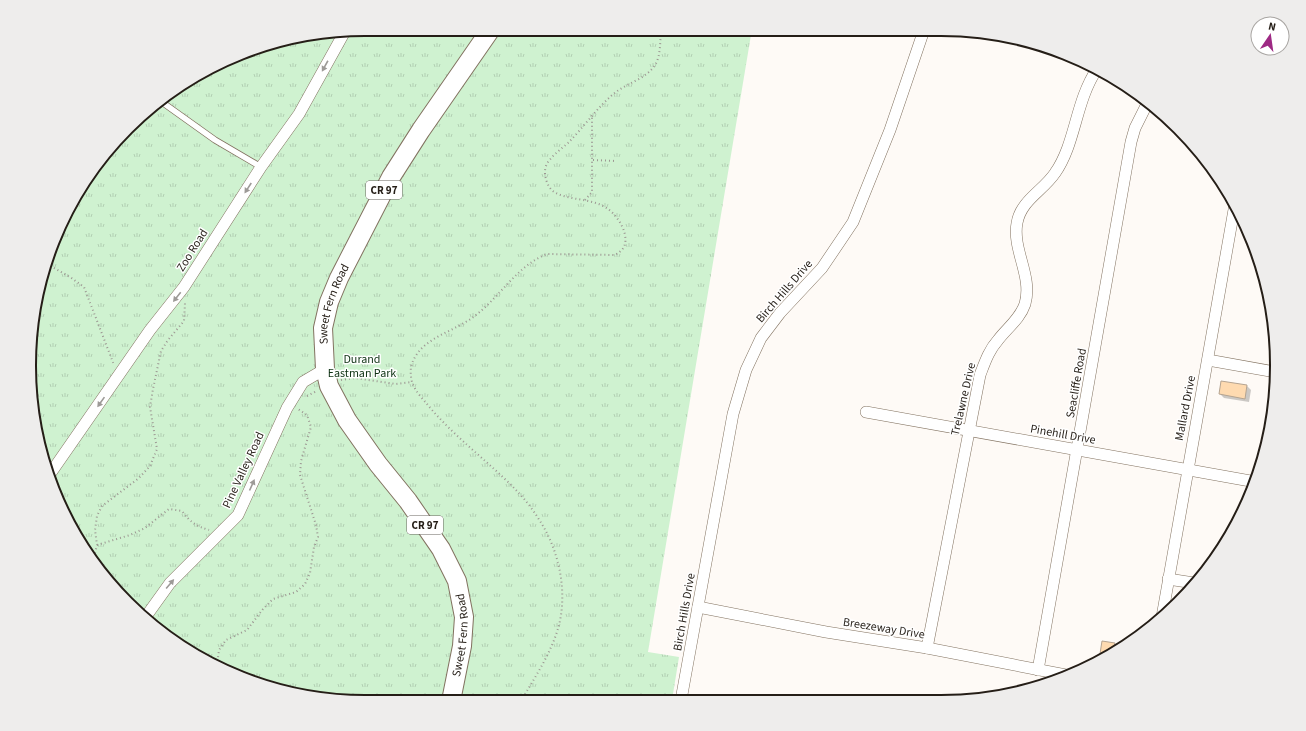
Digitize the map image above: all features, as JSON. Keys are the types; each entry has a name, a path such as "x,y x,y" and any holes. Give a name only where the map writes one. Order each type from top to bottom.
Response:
{"main road":[{"name":"Sweet Fern Road","path":"452,695 462,646 464,617 457,581 441,549 408,501 378,464 347,420 327,378 323,328 330,302 356,241 391,177 485,36"}],"street":[{"name":"Birch Hills Drive","path":"682,695 733,414 746,370 761,338 780,313 822,268 853,222 888,136 922,36"},
{"name":"Zoo Road","path":"53,470 150,330 184,287 261,167 299,114 341,37"},
{"name":"Trelawne Drive","path":"927,648 969,430 984,364 997,340 1017,318 1025,302 1027,286 1016,230 1020,212 1048,182 1060,164 1065,154 1080,102 1094,74"},
{"name":"Seacliffe Road","path":"1038,670 1078,450 1131,142 1145,108"},
{"name":"Mallard Drive","path":"1164,608 1233,215"},
{"path":"1208,360 1270,371"},
{"name":"Pine Valley Road","path":"148,613 170,583 238,515 286,408 303,382 327,378"},
{"name":"Pinehill Drive","path":"866,412 1249,481"},
{"path":"1168,579 1188,583"},
{"name":"Breezeway Drive","path":"698,607 826,632 927,648 1057,674"}],"lane":[{"path":"165,104 214,140 261,167"}],"path":[{"path":"524,695 542,665 559,626 563,591 552,544 543,526 517,491 472,451 437,416 416,390 412,382 411,366 417,353 444,334 471,319 499,295 530,262 547,254 614,255 620,253 625,245 626,237 619,220 608,209 585,200 556,193 550,188 546,180 545,172 547,163 554,154 567,143 616,92 640,79 656,64 660,36"},
{"path":"585,200 592,192 592,117"},
{"path":"593,160 616,160"},
{"path":"51,266 84,287 118,377"},
{"path":"95,553 97,545 95,530 97,516 102,506 139,478 150,466 157,450 150,407 161,351 184,321 186,308 184,287"},
{"path":"305,397 327,378 342,380 355,378 396,384 412,382"},
{"path":"218,660 219,650 226,640 247,630 263,609 273,599 296,592 305,584 310,573 314,547 318,537 316,525 300,474 300,461 311,427 308,415 298,409 286,408"},
{"path":"97,545 130,535 145,528 169,508 182,511 197,527 220,533"}],"green space":[{"name":"Durand Eastman Park","path":"366,36 751,36 648,652 679,657 673,695 344,694 301,689 260,678 239,670 201,651 165,627 148,613 118,583 104,566 80,530 70,511 61,492 47,451 42,430 37,387 36,366 39,322 42,301 53,260 61,239 80,201 104,165 118,148 148,118 165,104 201,80 239,61 260,53 301,42"}],"building":[{"path":"1221,381 1247,385 1245,399 1219,394"},
{"path":"1102,641 1115,643 1115,645 1100,654"}]}
